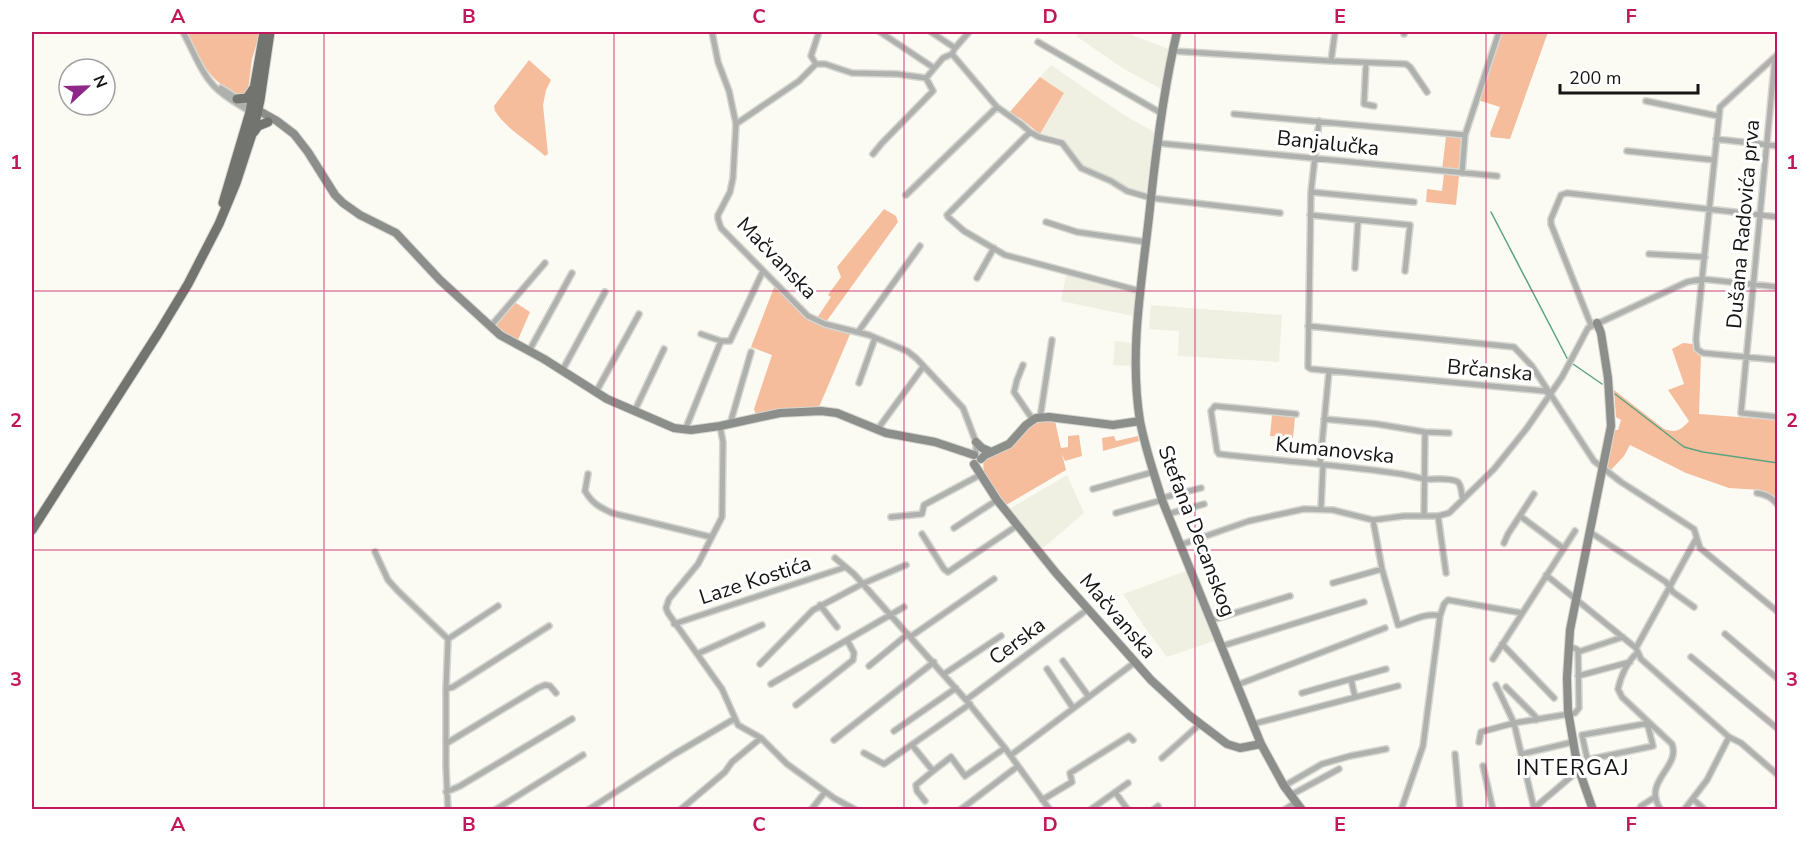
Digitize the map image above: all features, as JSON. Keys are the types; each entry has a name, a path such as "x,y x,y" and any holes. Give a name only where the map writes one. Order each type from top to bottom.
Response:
{"main road":[{"path":"213,234 247,125 264,32"},
{"path":"32,530 159,332 188,284 219,224 234,189 251,136 258,126 268,119 260,100 270,32"},
{"path":"251,136 247,98 256,85"},
{"path":"249,108 260,100"}],"street":[{"path":"183,32 208,77 301,143 338,200 360,215 396,233 440,280 490,327 607,399 674,428 685,430 720,426 780,413 821,411 837,413 877,430 935,442 977,458 1009,444 1026,424 1037,419 1049,417 1113,425 1140,421"},
{"name":"Mačvanska","path":"712,32 736,124 732,187 720,211 718,219 721,228 808,316 829,325 875,338 907,351 916,358 963,408 976,442"},
{"path":"816,64 811,56 819,32"},
{"path":"880,32 934,68"},
{"path":"931,32 955,48"},
{"path":"926,78 943,58 952,54 969,32"},
{"name":"Stefana Decanskog","path":"1177,32 1161,113 1140,291 1136,358 1140,421 1162,499 1261,744 1284,786 1302,810"},
{"path":"1331,62 1335,32"},
{"path":"1462,173 1465,135 1499,32"},
{"path":"1038,42 1161,113"},
{"path":"1172,51 1331,62 1406,64 1410,66 1427,92"},
{"path":"952,54 997,107 1039,137 1062,143 1081,168 1127,191 1151,198 1280,213"},
{"path":"1776,56 1720,107 1696,339 1697,349 1703,353 1778,360"},
{"name":"Dušana Radovića prva","path":"1776,56 1741,413 1778,417"},
{"path":"736,124 792,86 810,72 816,64 825,63 852,73 897,74 926,78"},
{"path":"1366,63 1364,104 1374,106"},
{"path":"873,154 933,91 926,78"},
{"path":"1646,101 1718,116"},
{"path":"906,195 997,107"},
{"path":"1234,114 1465,135"},
{"path":"1308,326 1311,192 1318,121"},
{"path":"1030,132 947,215 964,231 1005,255 1140,291"},
{"path":"1716,139 1778,146"},
{"name":"Banjalučka","path":"1157,143 1497,176"},
{"path":"1627,151 1714,160"},
{"path":"1311,192 1414,202"},
{"path":"1593,810 1578,766 1573,742 1567,678 1568,648 1611,426 1611,409 1601,333 1594,324 1551,224 1554,208 1561,195 1568,193 1778,217"},
{"path":"1310,215 1410,225 1405,271"},
{"path":"1355,268 1358,220"},
{"path":"1046,222 1077,232 1146,242"},
{"path":"858,332 920,246"},
{"path":"977,278 994,249"},
{"path":"1649,254 1705,257"},
{"path":"490,327 545,263"},
{"path":"701,334 727,342 732,339 764,271"},
{"path":"529,351 572,273"},
{"path":"1180,545 1249,521 1304,509 1322,508 1374,520 1404,516 1438,516 1449,513 1501,460 1550,396 1586,330 1594,324 1687,282 1702,279 1778,287"},
{"path":"562,370 605,292"},
{"path":"596,392 639,314"},
{"name":"Brčanska","path":"1308,326 1514,347 1532,366 1550,396 1545,392 1311,369 1308,367 1308,326"},
{"path":"859,383 875,338"},
{"path":"1037,419 1052,340"},
{"path":"685,430 721,341"},
{"path":"635,410 664,349"},
{"path":"730,424 751,352"},
{"path":"1023,365 1014,392 1037,419"},
{"path":"877,430 923,367"},
{"path":"1322,508 1321,465 1329,371"},
{"path":"1550,396 1571,423 1590,456 1603,469 1694,529 1700,548 1778,612"},
{"name":"Kumanovska","path":"1296,414 1215,406 1211,411 1219,454 1394,473 1458,483 1463,499"},
{"path":"1324,418 1425,432 1449,433"},
{"path":"720,426 723,442 721,521 698,564 669,599 666,608 669,617 722,689 738,725 761,738 787,764 825,792 856,810"},
{"path":"1424,516 1425,432"},
{"path":"976,442 982,448 992,450"},
{"path":"891,517 922,514 924,505 982,477 976,442"},
{"path":"1093,489 1153,472"},
{"path":"588,474 585,491 598,507 612,513 711,537"},
{"name":"Mačvanska","path":"982,477 997,500 1056,573 1134,663 1200,724 1222,740 1236,748 1261,744"},
{"path":"1116,513 1201,488"},
{"path":"1757,493 1767,495 1778,505"},
{"path":"1504,543 1534,495"},
{"path":"954,528 997,500"},
{"path":"1168,514 1204,504"},
{"path":"1438,516 1446,573"},
{"path":"1520,516 1563,548"},
{"path":"1374,520 1382,568 1398,625 1427,616 1440,616"},
{"path":"922,534 948,572 1018,525"},
{"path":"1493,659 1575,531"},
{"path":"1590,532 1669,586 1673,592 1694,607"},
{"path":"1661,810 1655,797 1655,790 1674,757 1674,749 1672,744 1622,697 1619,686 1669,586 1696,539"},
{"path":"375,552 388,580 448,639 446,689 448,810"},
{"name":"Laze Kostića","path":"835,558 934,662 1011,755 1050,810"},
{"name":"Laze Kostića","path":"760,664 820,605 906,565"},
{"name":"Laze Kostića","path":"674,624 846,567"},
{"path":"1333,583 1382,568"},
{"path":"1546,575 1623,637 1637,650 1648,666 1729,737 1741,743 1778,775"},
{"path":"869,666 994,579"},
{"path":"1212,620 1290,596"},
{"path":"1401,810 1423,746 1440,616 1444,604 1448,600 1522,613"},
{"path":"1222,646 1364,602"},
{"path":"820,605 837,627"},
{"path":"448,639 498,606"},
{"path":"771,684 904,607"},
{"name":"Cerska","path":"968,702 1088,609"},
{"path":"697,654 762,625"},
{"path":"446,689 453,687 549,626"},
{"path":"1237,685 1385,628"},
{"path":"1725,634 1778,679"},
{"path":"944,674 1001,636"},
{"path":"1578,652 1623,637"},
{"path":"796,705 853,660 854,653 847,640"},
{"path":"1502,644 1554,698"},
{"path":"1479,742 1481,732 1514,723 1569,715 1580,708 1578,652 1574,648 1568,648"},
{"path":"1691,657 1778,729"},
{"path":"1063,661 1089,697"},
{"path":"834,740 934,662"},
{"path":"1578,676 1630,662"},
{"path":"1011,755 1134,663"},
{"path":"1047,669 1073,708"},
{"path":"1302,693 1386,669"},
{"path":"1351,679 1355,697"},
{"path":"447,743 538,688 545,685 550,686 556,693"},
{"path":"1496,685 1514,723 1533,809"},
{"path":"1253,724 1398,686"},
{"path":"1506,687 1535,716 1536,720"},
{"path":"894,731 956,688"},
{"path":"864,753 884,764 968,702"},
{"path":"446,792 460,786 572,719"},
{"path":"588,810 734,719"},
{"path":"1162,758 1200,724"},
{"path":"1533,809 1578,766 1589,759 1653,746 1648,726 1644,724 1582,735 1589,759"},
{"path":"1042,800 1072,782 1070,773 1129,736 1133,740"},
{"path":"1684,810 1713,770 1729,737"},
{"path":"680,810 761,738"},
{"path":"1521,754 1573,742"},
{"path":"912,745 933,771"},
{"path":"925,801 917,791 916,785 951,758 965,776 1005,748"},
{"path":"1284,786 1328,762 1386,749"},
{"path":"495,810 583,754"},
{"path":"1455,754 1460,810"},
{"path":"1483,765 1493,810"},
{"path":"960,810 1018,766"},
{"path":"1284,810 1293,799 1339,769"},
{"path":"1090,810 1128,783"},
{"path":"811,810 825,792"},
{"path":"1115,792 1128,810"},
{"path":"1639,810 1641,806 1655,797"},
{"path":"1693,800 1705,810"}],"shaded area":[{"path":"187,32 260,32 252,59 246,94 238,96 212,76 201,61"},
{"path":"1079,32 1128,32 1169,49 1161,89 1124,69 1076,36"},
{"path":"1501,32 1548,32 1510,139 1491,137 1490,133 1500,107 1478,100"},
{"path":"529,60 551,80 543,105 548,154 545,156 512,130 500,118 494,106"},
{"path":"1051,65 1124,115 1154,132 1146,195 1127,189 1083,167 1063,140 1040,134 1064,93 1040,77"},
{"path":"1040,77 1064,93 1040,134 1020,118 1009,113"},
{"path":"1446,137 1463,137 1457,171 1442,170"},
{"path":"1444,174 1459,176 1456,205 1426,202 1427,189 1442,191"},
{"path":"884,209 896,216 898,222 826,322 817,318 831,297 828,295 841,277 837,267"},
{"path":"1067,270 1136,289 1133,316 1061,301"},
{"path":"775,285 799,311 811,320 851,332 819,407 756,415 754,409 772,355 751,347"},
{"path":"513,301 530,312 517,342 493,326"},
{"path":"1151,305 1282,315 1279,362 1178,356 1179,331 1149,329"},
{"path":"1115,341 1132,343 1131,366 1113,365"},
{"path":"1683,343 1693,344 1695,351 1701,355 1699,414 1777,420 1777,501 1774,496 1761,490 1729,488 1686,473 1630,445 1624,456 1610,471 1607,468 1615,430 1618,430 1621,420 1616,417 1614,390 1664,429 1678,430 1689,421 1668,390 1684,384 1672,349"},
{"path":"1272,415 1295,417 1293,438 1270,436"},
{"path":"1042,421 1055,421 1061,448 1068,447 1068,436 1079,435 1082,456 1065,461 1062,454 1066,470 1006,505 988,481 983,467 984,462 991,455 1013,445 1029,428"},
{"path":"1114,436 1116,441 1138,436 1139,441 1103,451 1102,438"},
{"path":"1067,475 1084,513 1042,549 1009,509"},
{"path":"1186,571 1214,641 1167,657 1123,594"}],"waterway":[{"path":"1491,212 1568,360"},
{"path":"1573,364 1602,384"},
{"path":"1615,394 1684,447 1778,463"}],"district":[{"name":"INTERGAJ","path":"1573,768"}]}
